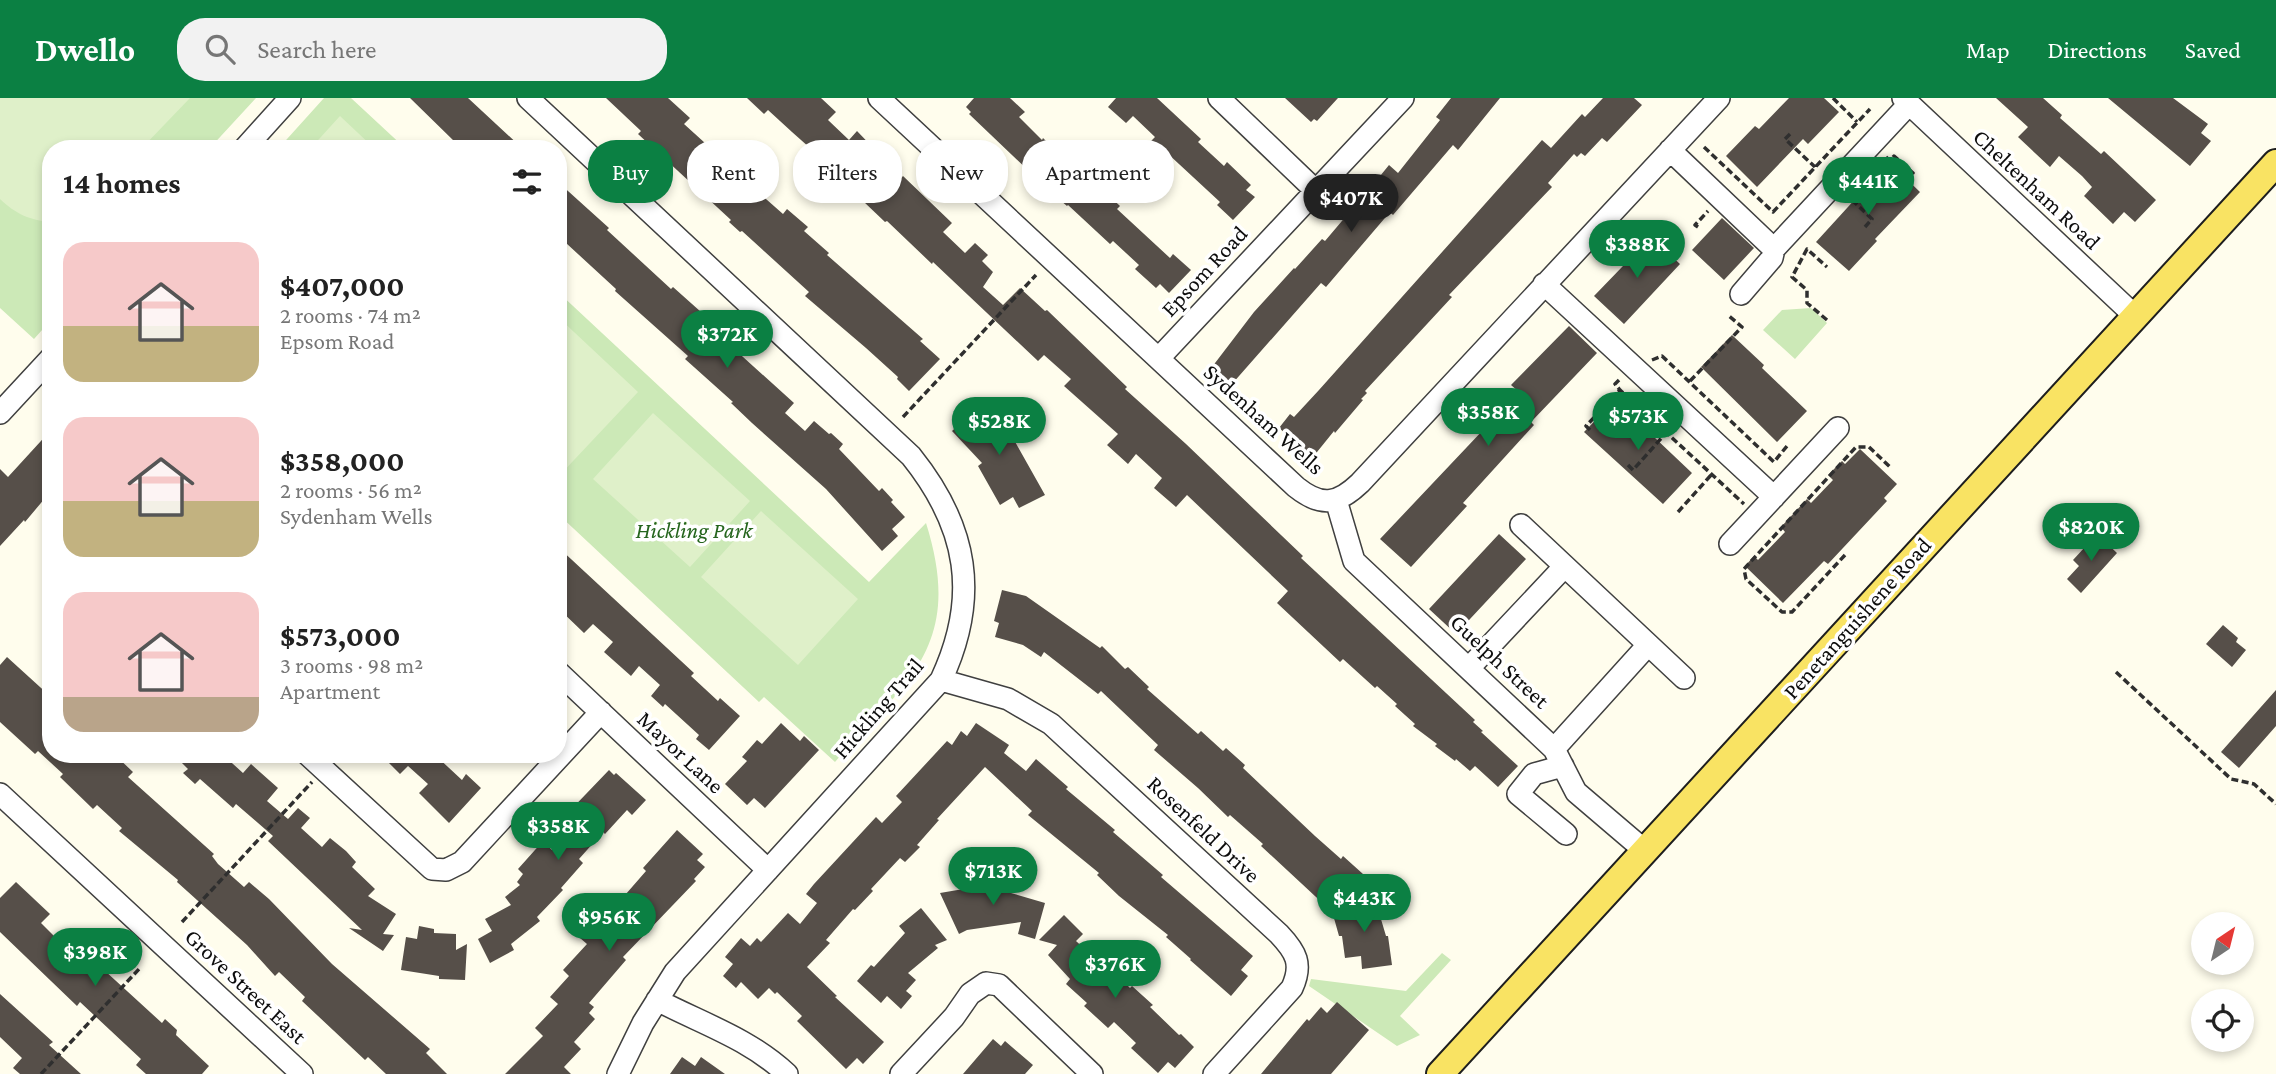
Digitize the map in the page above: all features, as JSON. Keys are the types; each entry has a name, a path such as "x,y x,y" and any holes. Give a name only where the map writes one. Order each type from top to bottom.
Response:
{"main road":[{"name":"Penetanguishene Road","path":"1440,1074 2276,163"}],"street":[{"path":"252,140 290,98"},
{"name":"Hickling Trail","path":"528,98 911,456 933,483 948,513 959,543 963,574 964,606 950,661 941,680 674,972 618,1074"},
{"name":"Sydenham Wells","path":"879,98 1307,496 1323,501 1336,500 1360,483 1719,98"},
{"path":"1219,98 1316,191"},
{"name":"Epsom Road","path":"1158,358 1403,98"},
{"path":"1741,294 1772,258 1774,249 1872,143 1906,101"},
{"name":"Cheltenham Road","path":"1906,101 2136,317"},
{"path":"1670,150 1774,249"},
{"path":"1544,284 1774,497"},
{"path":"0,413 42,368"},
{"path":"1730,544 1838,428"},
{"name":"Guelph Street","path":"1336,500 1354,561 1469,668 1558,758 1576,792 1644,850"},
{"path":"1521,525 1684,678"},
{"path":"1469,668 1564,567"},
{"path":"1566,834 1518,794 1534,774 1558,758 1648,645"},
{"name":"Mayor Lane","path":"567,680 768,870"},
{"name":"Rosenfeld Drive","path":"941,680 1008,699 1051,724 1279,934 1294,952 1298,965 1292,988 1214,1074"},
{"path":"567,749 601,712"},
{"path":"317,763 432,869 446,870 462,862 554,763"},
{"name":"Grove Street East","path":"0,794 302,1074"},
{"path":"901,1074 954,1017 970,994 986,983 999,985 1092,1074"},
{"path":"657,1000 749,1044 787,1074"}],"path":[{"path":"1833,98 1857,122"},
{"path":"1704,147 1773,212 1870,108"},
{"path":"1790,134 1785,139 1815,167"},
{"path":"1872,143 1890,161 1894,156 1913,173 1910,177"},
{"path":"1852,200 1872,219 1865,227"},
{"path":"1698,228 1695,225 1714,204"},
{"path":"1827,267 1807,249 1791,277 1807,290 1807,303 1827,320"},
{"path":"903,417 1036,275"},
{"path":"1690,382 1742,327 1729,316"},
{"path":"1662,356 1774,462 1787,446"},
{"path":"1632,366 1615,384 1620,390 1758,515"},
{"path":"1590,430 1586,426 1620,390"},
{"path":"1633,470 1666,433"},
{"path":"1845,555 1792,612 1782,612 1746,579 1744,574 1744,569 1856,447 1869,447 1891,468"},
{"path":"1628,465 1638,474"},
{"path":"1678,512 1712,474"},
{"path":"2116,672 2231,779 2254,784 2276,804"},
{"path":"183,922 314,780"},
{"path":"41,1074 140,968"}],"green space":[{"path":"0,98 256,98 217,140 42,140 42,330 34,339 0,308"},
{"path":"0,98 190,98 150,140 42,140 42,221 23,215 0,199"},
{"path":"324,98 351,98 396,140 286,140"},
{"path":"340,116 365,140 318,140"},
{"name":"Hickling Park","path":"567,300 869,582 926,523 936,565 938,600 934,630 923,657 907,682 835,762 764,697 759,702 567,522"},
{"path":"1811,308 1827,323 1795,359 1763,330 1782,310"},
{"path":"567,325 638,392 567,467"},
{"path":"653,413 750,501 690,567 593,479"},
{"path":"761,511 858,599 798,665 701,577"},
{"path":"1442,953 1451,960 1400,1016 1420,1035 1397,1046 1309,986 1311,979 1406,991"}],"building":[{"path":"410,98 468,98 513,140 453,140"},
{"path":"606,98 668,98 690,118 684,124 702,140 687,140 687,179 673,166 673,140 644,140 638,134 641,131"},
{"path":"747,98 821,98 836,112 828,120 849,140 801,140 768,110 764,114"},
{"path":"974,98 1010,98 1025,112 1019,117 1042,140 1022,140 1022,165 1008,151 1008,140 996,140 969,114 971,112 966,107"},
{"path":"1116,98 1157,98 1201,139 1198,142 1224,166 1227,162 1251,185 1246,190 1255,197 1233,220 1217,205 1220,202 1174,159 1174,140 1152,140 1155,137 1133,116 1126,123 1108,107"},
{"path":"1285,98 1338,98 1317,121 1314,119 1311,122"},
{"path":"1451,98 1500,98 1458,150 1453,145 1393,215 1390,212 1326,287 1321,283 1232,384 1212,367 1254,312 1322,239 1325,241 1347,215 1351,218 1376,189 1372,186 1389,165 1398,173 1440,120 1436,117"},
{"path":"1603,98 1634,98 1642,105 1607,142 1602,138 1585,156 1581,153 1577,157 1574,154 1548,183 1552,187 1449,295 1452,297 1365,391 1367,393 1361,399 1363,400 1313,457 1279,428 1290,414 1294,417 1319,390 1542,140 1551,148 1582,114 1585,117"},
{"path":"1789,98 1824,98 1839,112 1808,144 1803,139 1757,187 1726,156 1755,126 1759,129"},
{"path":"1996,98 2043,98 2062,115 2060,118 2101,154 2104,151 2156,200 2135,222 2124,212 2113,224 2084,196 2092,187 2082,176 2059,156 2050,167 2018,137 2028,127"},
{"path":"2108,98 2173,98 2208,124 2201,133 2211,141 2190,166"},
{"path":"857,131 866,140 849,140"},
{"path":"1889,162 1920,192 1849,271 1816,242"},
{"path":"903,176 916,188 916,203 931,203 952,223 943,232 965,253 975,243 988,255 982,261 993,272 983,287 1003,305 1020,288 1047,310 1127,387 1125,389 1303,556 1301,558 1475,720 1473,722 1483,731 1481,732 1518,766 1498,787 1475,766 1470,771 1435,746 1437,744 1413,726 1415,724 1395,706 1397,704 1343,659 1340,662 1277,603 1288,591 1187,495 1176,507 1154,488 1162,478 1136,454 1128,464 1107,445 1118,434 1064,386 1071,379 1044,355 1038,361 933,262 932,264 865,203 902,203"},
{"path":"567,190 671,289 673,287 701,312 692,323 712,341 721,331 735,343 732,347 794,403 785,413 805,431 814,421 843,444 839,449 879,491 882,488 905,517 892,529 898,536 882,551 826,489 731,403 733,402 685,359 688,356 615,291 616,289 567,244"},
{"path":"713,203 771,203 783,214 787,209 808,227 804,231 829,253 827,255 923,339 920,341 940,359 909,391 898,377 805,296 809,292 729,222 731,220"},
{"path":"1063,203 1117,203 1120,206 1117,209 1170,258 1173,254 1191,270 1169,293 1160,284 1156,288 1135,269 1139,265 1113,241 1110,244"},
{"path":"1722,218 1754,248 1724,280 1692,250"},
{"path":"1651,237 1680,264 1624,324 1594,296"},
{"path":"1569,326 1597,353 1531,422 1534,425 1463,503 1467,506 1411,567 1380,539 1519,392 1511,385"},
{"path":"1732,335 1807,411 1777,442 1701,367"},
{"path":"985,400 1006,423 1045,495 1019,508 1013,497 1000,505 978,466 982,463 952,431"},
{"path":"1615,400 1692,473 1663,504 1584,432"},
{"path":"42,440 42,502 0,546 0,469 8,477"},
{"path":"1860,449 1897,484 1884,498 1887,501 1828,564 1824,561 1783,603 1745,566 1754,556 1758,560 1785,532 1781,527 1807,499 1811,503 1833,480 1828,475 1842,461 1845,464"},
{"path":"1499,534 1526,559 1456,634 1429,609"},
{"path":"2097,534 2117,553 2081,593 2067,579 2079,566 2073,560"},
{"path":"567,555 694,673 691,676 718,701 720,698 740,716 709,750 696,739 699,735 665,704 663,707 651,696 660,685 639,666 631,676 604,652 613,642 593,624 584,633 567,617"},
{"path":"1002,590 1026,596 1100,648 1102,646 1198,734 1201,731 1223,751 1226,748 1245,765 1243,768 1315,836 1363,874 1330,910 1261,846 1263,844 1230,815 1228,817 1154,750 1158,745 1101,691 1098,694 1044,652 1041,657 1023,645 995,637 999,623 994,621"},
{"path":"2223,625 2238,638 2236,642 2246,650 2232,667 2206,644"},
{"path":"7,657 42,689 42,755 38,751 35,754 0,722 0,665"},
{"path":"2276,690 2276,726 2239,768 2221,752"},
{"path":"781,723 800,741 804,736 819,750 765,808 754,798 747,805 725,784 747,761 742,757 757,740 762,744"},
{"path":"976,723 1009,745 1004,753 1026,771 1036,759 1163,875 1161,877 1253,956 1241,970 1248,976 1231,996 1166,937 1168,935 1119,896 1097,875 1099,873 1028,815 1032,811 985,767 937,819 939,820 917,845 920,847 905,862 900,858 826,940 830,943 807,967 884,1042 863,1064 857,1058 846,1069 797,1021 802,1016 777,992 775,994 769,988 758,999 741,982 736,988 723,976 733,964 725,957 741,938 750,946 757,938 761,942 788,913 800,924 817,903 806,894 814,884 876,817 882,823 902,802 896,796 947,741 952,745 961,731 967,736"},
{"path":"51,763 124,763 133,772 128,777 214,854 212,856 218,864 244,887 249,882 269,899 332,964 430,1049 426,1053 447,1074 386,1074 368,1057 365,1060 302,1001 305,997 279,972 275,976 247,945 177,882 178,880 119,831 122,828 97,805 93,809 60,777 63,774"},
{"path":"182,763 232,763 243,773 251,764 278,788 267,801 288,819 298,808 310,818 301,828 322,847 330,838 346,851 356,862 352,867 375,889 368,896 396,914 383,934 394,935 383,951 349,928 362,930 268,841 273,836 236,804 233,808 200,779 195,784 183,773 188,769"},
{"path":"389,763 444,763 462,780 466,774 481,788 449,823 419,793 428,784 408,766 400,774"},
{"path":"609,770 646,800 632,815 627,810 605,834 603,832 579,859 583,863 561,888 563,890 537,917 540,921 511,944 514,950 490,963 478,939 492,931 485,919 511,905 505,897 520,885 517,882 523,874 518,869 543,841 552,850 572,828 562,819"},
{"path":"677,830 703,854 697,860 705,867 694,879 696,881 623,957 626,960 589,1003 594,1007 589,1013 595,1019 574,1042 581,1049 564,1067 571,1074 505,1074 543,1036 535,1028 558,1004 550,997 569,976 563,970 587,944 580,938 614,898 619,902 646,871 643,868"},
{"path":"1000,869 1004,891 1045,903 1035,939 1018,934 1021,922 967,930 959,934 940,893 987,885 985,871"},
{"path":"16,882 50,914 41,923 64,946 74,935 108,966 104,970 162,1023 165,1019 177,1030 176,1035 209,1066 202,1074 146,1074 136,1065 141,1059 80,1002 77,1006 0,932 0,898"},
{"path":"1375,899 1388,936 1392,965 1362,969 1361,956 1345,958 1342,936 1339,936 1332,911"},
{"path":"921,908 947,940 935,945 938,948 908,973 916,980 906,991 912,996 901,1009 887,996 881,1003 857,981 871,965 874,967 905,933 899,926"},
{"path":"1064,915 1083,934 1076,941 1112,974 1114,972 1130,988 1132,986 1153,1005 1150,1007 1194,1047 1175,1068 1168,1062 1158,1073 1131,1048 1136,1043 1114,1022 1108,1028 1084,1006 1087,1003 1066,984 1070,979 1048,955 1057,945 1039,940"},
{"path":"419,926 434,929 434,933 456,934 456,950 467,944 465,980 439,979 439,976 401,970 406,937 417,939"},
{"path":"0,994 53,1042 49,1045 81,1074 20,1074 13,1068 22,1058 0,1037"},
{"path":"1337,1002 1369,1030 1331,1074 1261,1074 1307,1019 1309,1021 1321,1007 1327,1013"},
{"path":"993,1039 1001,1046 1005,1041 1033,1065 1025,1074 963,1074"},
{"path":"682,1057 695,1066 701,1057 725,1074 670,1074"}]}
